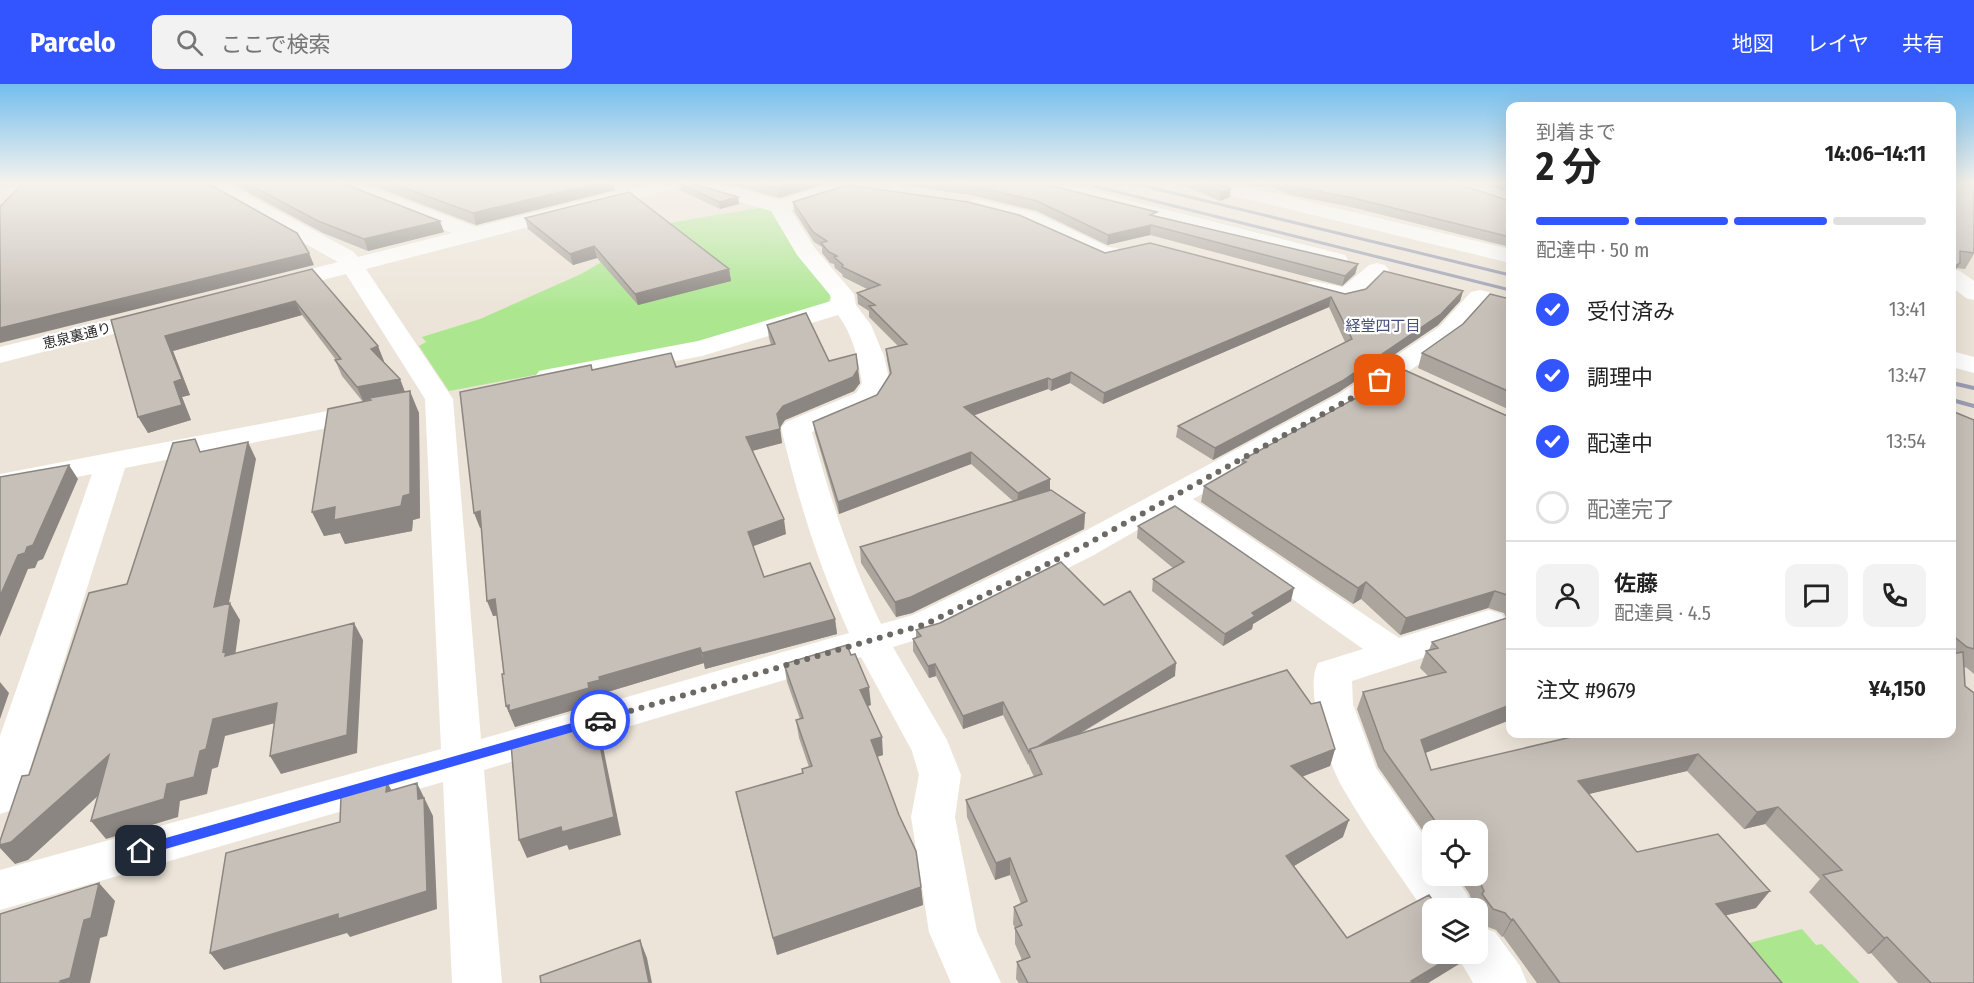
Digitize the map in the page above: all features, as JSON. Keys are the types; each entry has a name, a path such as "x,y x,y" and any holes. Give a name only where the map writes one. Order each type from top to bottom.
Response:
{"street":[{"path":"287,225 345,257 428,401 464,760 477,983"},
{"path":"450,225 473,234"},
{"path":"247,292 509,225"},
{"path":"790,225 805,250 842,294 844,305 858,325 867,346 876,383 866,399 796,428 816,506 846,588 870,639 935,759 940,775 933,817 953,932 976,983"},
{"path":"1043,225 1105,254 1126,249"},
{"path":"1222,225 1400,276"},
{"path":"1380,225 1506,255"},
{"path":"1956,266 1974,272"},
{"path":"1297,284 1342,296 1354,293 1377,270"},
{"path":"1956,279 1974,293"},
{"path":"1956,291 1974,293"},
{"path":"0,890 464,760 926,624 1031,574 1350,399 1410,377 1479,297"},
{"path":"522,383 702,348 844,305"},
{"name":"恵泉裏通り","path":"0,355 177,310"},
{"path":"1956,360 1974,365"},
{"path":"0,483 428,401"},
{"path":"0,797 112,462"},
{"path":"1171,499 1393,652"},
{"path":"1442,898 1357,775 1333,704 1332,673 1489,622"},
{"path":"1488,963 1502,983"}],"green space":[{"path":"666,225 783,225 832,296 825,306 683,347 449,391 419,346 426,342 422,337 480,319 581,274"},
{"path":"1802,929 1816,945 1822,944 1860,983 1754,983 1727,949"}],"building":[{"path":"0,225 283,225 297,233 309,253 0,328"},
{"path":"328,225 423,225 364,239"},
{"path":"534,225 672,225 729,269 635,294 594,246 570,254"},
{"path":"808,225 1042,225 1105,253 1150,243 1345,294 1366,289 1384,271 1463,291 1441,314 1342,381 1215,448 1178,426 1352,339 1331,297 1104,393 1071,372 964,407 1050,479 1018,493 971,452 838,502 813,422 877,395 891,373 886,349 907,344 869,306 875,305 857,293 880,285 842,267 843,265 834,257 837,256 829,252 821,243 827,241 813,232"},
{"path":"1087,225 1192,225 1358,264 1345,276 1151,225 1108,235"},
{"path":"1462,225 1506,225 1506,236"},
{"path":"1956,225 1974,225 1974,253 1960,251 1960,263 1956,266"},
{"path":"312,269 378,346 371,349 400,379 357,387 335,360 341,359 295,301 165,336 182,379 174,382 182,405 138,417 111,320"},
{"path":"1490,294 1506,298 1506,390 1422,353 1463,324"},
{"path":"806,313 829,361 856,354 858,369 853,377 783,406 777,414 780,429 746,437 784,519 748,532 764,577 810,563 835,619 702,653 700,648 599,677 600,680 588,683 589,688 509,711 509,705 506,706 502,674 504,674 495,599 487,601 480,511 474,513 460,392 591,365 592,370 671,353 676,367 775,344 767,325"},
{"path":"1400,368 1506,415 1506,595 1495,591 1406,618 1366,582 1358,588 1204,486 1246,462 1242,460 1365,393"},
{"path":"410,391 410,494 403,496 401,506 334,520 335,507 312,512 328,409 371,400 369,398"},
{"path":"1956,413 1974,420 1974,649 1967,647 1956,638"},
{"path":"195,439 200,452 248,442 214,607 230,603 223,652 226,651 225,656 354,623 347,735 270,756 277,703 213,719 206,749 200,751 194,777 167,784 164,799 91,821 109,755 11,842 0,845 22,776 29,775 89,593 127,584 173,443"},
{"path":"69,465 33,545 27,547 25,553 18,555 0,596 0,477"},
{"path":"1051,490 1085,513 911,597 895,602 860,547"},
{"path":"1175,506 1294,588 1252,613 1255,616 1225,634 1153,579 1184,562 1138,526"},
{"path":"1061,562 1104,605 1130,591 1176,663 1037,747 1030,749 1029,752 1003,702 963,716 935,664 928,666 913,639 921,636 916,630 940,623"},
{"path":"1506,618 1506,707 1421,740 1431,770 1567,738 1956,738 1956,653 1963,652 1965,686 1974,693 1974,983 1931,983 1823,875 1842,870 1778,807 1757,812 1698,754 1578,781 1637,852 1718,834 1770,891 1716,904 1782,983 1560,983 1513,919 1493,909 1488,898 1482,894 1484,891 1482,886 1488,886 1488,820 1435,820 1384,750 1363,692 1446,672 1426,651 1438,648 1432,642"},
{"path":"847,645 851,655 855,654 869,687 860,690 882,737 871,740 899,815 916,851 921,887 773,938 736,792 803,773 802,769 812,766 796,720 803,718 784,664"},
{"path":"1287,670 1311,704 1320,702 1335,749 1291,766 1349,820 1286,856 1347,938 1422,899 1422,964 1439,964 1411,981 1412,983 1028,983 1017,962 1030,957 1015,928 1022,925 1014,907 1027,901 1010,858 996,863 966,800 1042,774 1030,749"},
{"path":"595,719 614,817 562,832 561,827 519,840 511,744"},
{"path":"387,782 386,792 417,783 418,799 424,798 427,891 338,919 338,914 210,953 226,853 340,822 341,796"},
{"path":"99,883 91,918 84,920 70,978 60,983 0,983 0,914"},
{"path":"640,940 649,983 541,983 540,976"}],"railway":[{"path":"1250,225 1506,289"},
{"path":"1304,225 1506,274"},
{"path":"1956,384 1974,388"},
{"path":"1956,401 1974,406"}],"way so far":[{"path":"600,720 926,624 1001,589 1080,548 1350,399 1380,380"}],"district":[{"name":"経堂四丁目","path":"1383,326"}],"route":[{"path":"141,851 600,720"}]}
